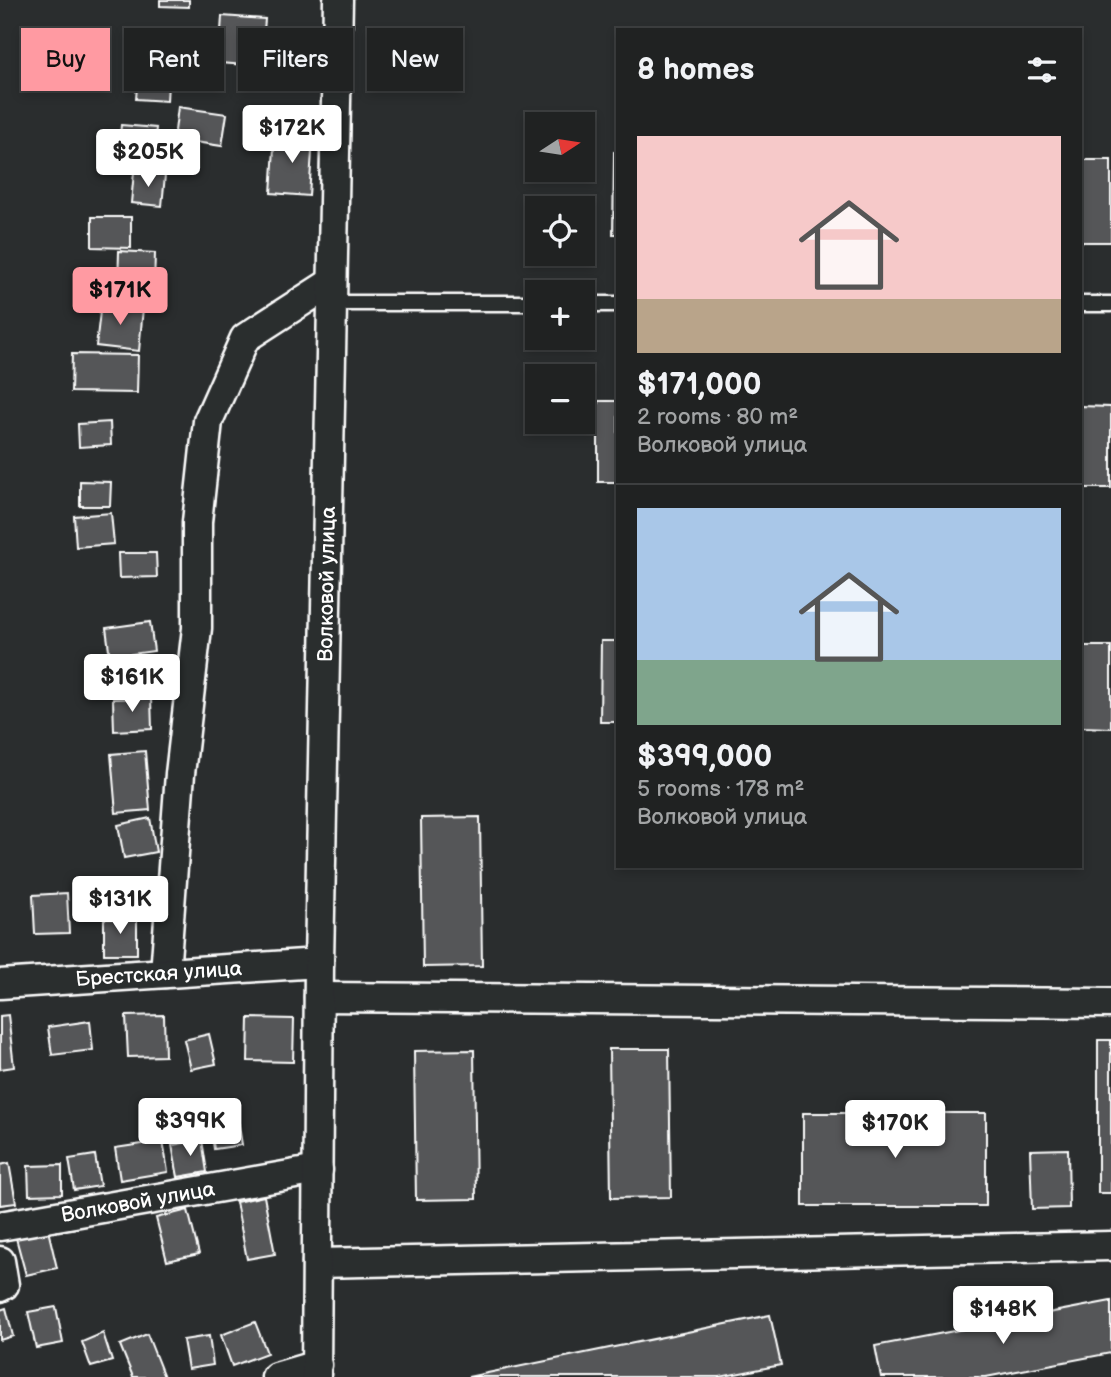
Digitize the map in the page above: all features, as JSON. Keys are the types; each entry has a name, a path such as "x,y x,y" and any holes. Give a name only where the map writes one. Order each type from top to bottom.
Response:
{"street":[{"name":"Волковой улица","path":"316,1371 319,963 338,0"},
{"path":"165,973 180,774 197,628 197,522 208,421 244,338 332,293"},
{"name":"Брестская улица","path":"0,984 319,963"},
{"path":"319,997 1111,1003"},
{"name":"Волковой улица","path":"0,1226 318,1170"},
{"path":"317,1263 1111,1246"},
{"path":"0,1261 4,1286 0,1287"},
{"path":"276,1377 316,1371"}],"lane":[{"path":"332,293 525,302"},
{"path":"595,303 616,303"},
{"path":"1082,304 1111,304"}],"building":[{"path":"160,0 189,0 189,7 160,6"},
{"path":"222,16 265,19 264,28 238,28 238,64 224,63 224,28 221,28"},
{"path":"137,91 168,91 167,101 136,99"},
{"path":"178,107 227,114 222,146 174,139"},
{"path":"121,125 156,128 153,160 118,157"},
{"path":"275,134 313,137 309,196 271,193"},
{"path":"614,152 616,152 616,234 613,234"},
{"path":"1082,160 1111,160 1111,242 1082,242"},
{"path":"134,172 165,175 162,206 131,203"},
{"path":"92,217 131,217 131,248 92,247"},
{"path":"119,251 155,253 154,287 118,286"},
{"path":"101,303 143,308 139,351 96,346"},
{"path":"72,354 138,355 137,393 71,392"},
{"path":"598,401 616,401 616,482 598,482"},
{"path":"1082,406 1111,407 1111,488 1082,488"},
{"path":"110,422 111,445 79,447 78,424"},
{"path":"80,481 111,482 110,506 80,506"},
{"path":"111,513 114,544 76,547 74,516"},
{"path":"118,553 156,553 157,577 119,578"},
{"path":"150,622 154,651 110,657 106,628"},
{"path":"601,641 616,641 616,722 600,722"},
{"path":"1082,646 1111,646 1111,728 1082,727"},
{"path":"151,698 152,729 114,731 113,699"},
{"path":"145,751 150,810 116,813 111,754"},
{"path":"480,817 482,966 423,967 421,818"},
{"path":"150,818 156,852 124,858 118,825"},
{"path":"67,893 69,933 35,934 33,895"},
{"path":"104,919 137,919 137,954 104,954"},
{"path":"8,1015 14,1067 0,1069 0,1016"},
{"path":"164,1015 165,1056 128,1057 126,1016"},
{"path":"249,1018 294,1019 293,1062 248,1061"},
{"path":"90,1021 93,1050 52,1055 48,1027"},
{"path":"209,1034 216,1064 191,1069 184,1040"},
{"path":"1098,1040 1111,1040 1111,1193 1098,1193"},
{"path":"609,1049 669,1049 671,1197 611,1198"},
{"path":"474,1050 476,1199 416,1200 414,1051"},
{"path":"236,1106 242,1145 214,1149 208,1110"},
{"path":"803,1113 986,1113 986,1206 803,1206"},
{"path":"202,1140 207,1172 178,1177 172,1145"},
{"path":"163,1141 168,1172 120,1180 115,1148"},
{"path":"1068,1149 1069,1208 1032,1209 1030,1150"},
{"path":"95,1155 100,1186 74,1190 69,1159"},
{"path":"9,1163 16,1203 0,1205 0,1165"},
{"path":"62,1165 62,1194 29,1195 28,1166"},
{"path":"264,1196 275,1254 247,1259 236,1202"},
{"path":"188,1210 199,1254 167,1261 156,1218"},
{"path":"48,1230 57,1268 26,1275 16,1238"},
{"path":"1111,1301 1111,1353 986,1377 881,1377 875,1346"},
{"path":"56,1307 63,1343 36,1348 28,1312"},
{"path":"6,1308 13,1336 0,1340 0,1310"},
{"path":"770,1315 781,1365 720,1377 468,1377"},
{"path":"255,1322 267,1353 232,1366 221,1335"},
{"path":"103,1333 112,1361 91,1367 82,1342"},
{"path":"147,1334 164,1377 133,1377 120,1345"},
{"path":"209,1336 213,1365 188,1369 183,1340"}]}
